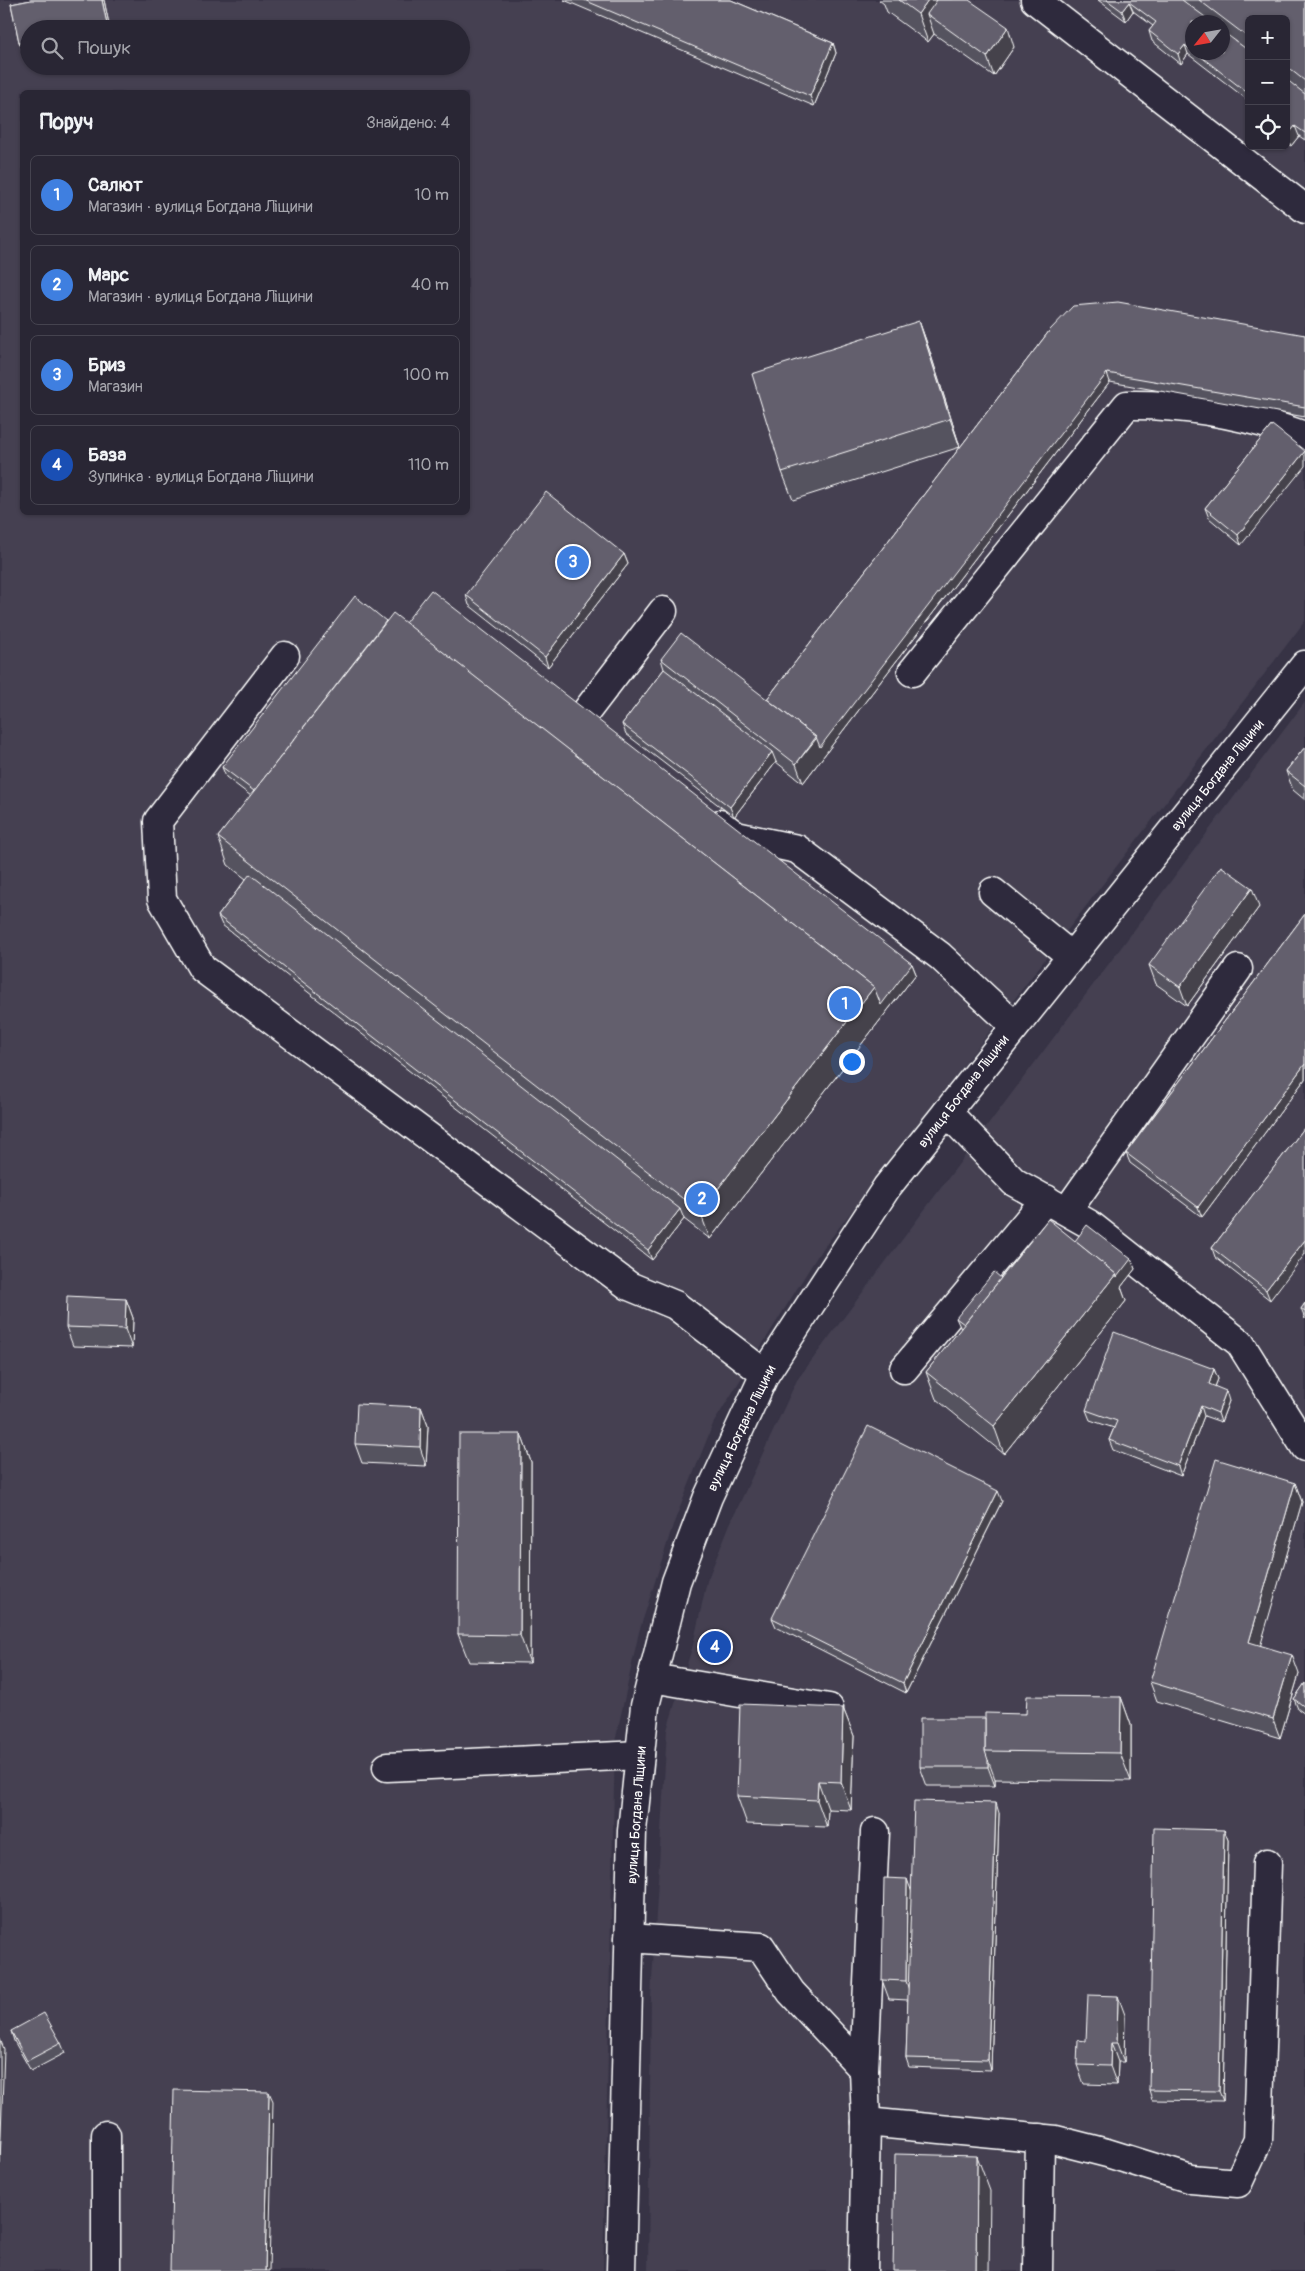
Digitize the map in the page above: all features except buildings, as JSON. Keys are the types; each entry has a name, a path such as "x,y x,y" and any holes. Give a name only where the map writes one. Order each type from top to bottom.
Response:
{"main road":[{"path":"1035,0 1305,209"},
{"path":"912,672 1127,405 1165,405 1276,425 1305,436"},
{"path":"582,717 664,611"},
{"path":"285,656 158,821 162,899 202,968 629,1286 675,1305 765,1374"},
{"name":"вулиця Богдана Ліщини","path":"621,2271 632,1831 645,1706 676,1582 708,1497 765,1374 887,1187 1305,665"},
{"path":"559,698 606,735"},
{"path":"698,806 736,836 797,849 940,956 1015,1026"},
{"path":"993,892 1071,956"},
{"path":"904,1370 1056,1205 1238,969"},
{"path":"947,1112 1014,1182 1090,1224 1240,1343 1305,1447"},
{"path":"652,1678 829,1708"},
{"path":"387,1767 640,1755"},
{"path":"863,2271 866,2122 864,2070 874,1832"},
{"path":"866,2122 1056,2140 1107,2152 1191,2179 1238,2183 1258,2140 1268,1863"},
{"path":"629,1938 761,1948 791,1992 864,2070"},
{"path":"106,2135 106,2271"},
{"path":"1038,2271 1040,2138"}],"shaded area":[{"path":"0,0 1305,0 1305,621 818,1255 713,1424 673,1525 639,1632 615,1742 603,2271 0,2271"},
{"path":"1305,702 1305,2271 648,2271 651,1997 667,1730 693,1645 707,1581 730,1524 797,1380"}],"place":[{"name":"Бриз","path":"573,562"},
{"name":"Салют","path":"845,1004"},
{"name":"Марс","path":"702,1199"},
{"name":"База","path":"715,1647"}]}
